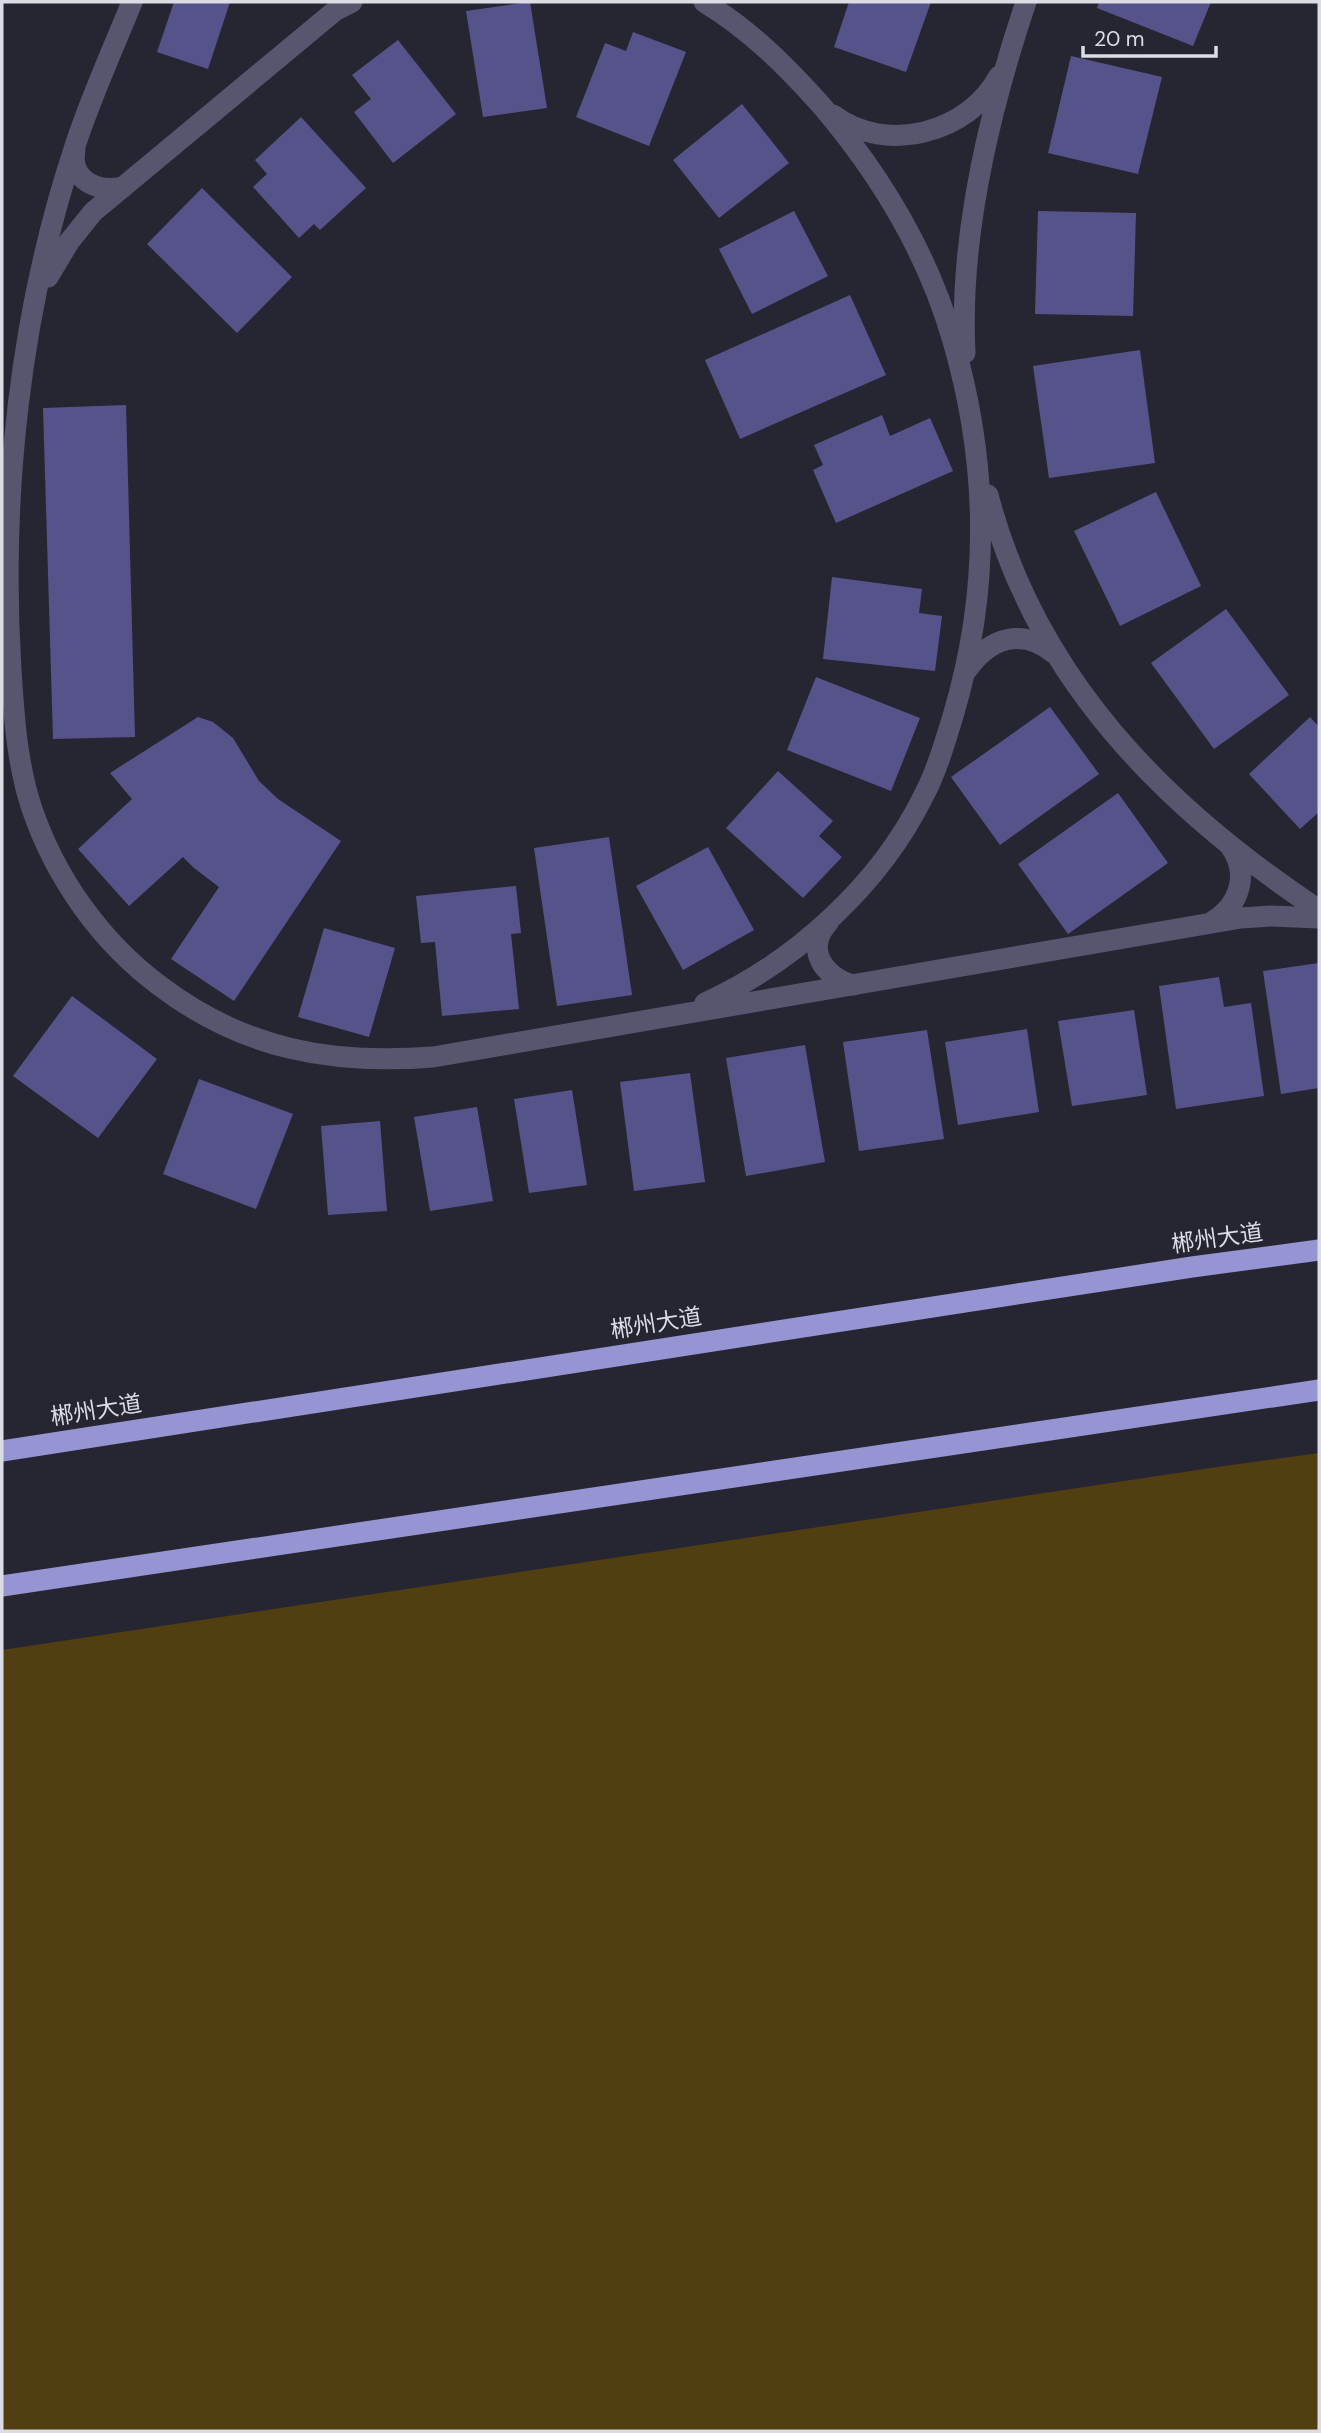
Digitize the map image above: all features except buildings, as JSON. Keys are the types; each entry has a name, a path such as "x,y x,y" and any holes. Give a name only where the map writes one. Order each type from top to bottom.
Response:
{"highway":[{"name":"郴州大道","path":"2,1451 1319,1250"},
{"path":"2,1586 1319,1390"}],"lane":[{"path":"132,2 75,145 52,228 32,318 12,458 8,627 19,761 32,809 51,855 75,898 106,937 141,972 177,999 215,1021 267,1042 344,1059 388,1060 433,1057 1211,923 1271,916 1319,918"},
{"path":"32,318 41,291 69,242 93,212 336,10 352,2"},
{"path":"704,2 732,19 770,50 820,104 839,119 861,129 909,135 934,130 958,119 978,103 994,84 1006,61 1026,2"},
{"path":"1016,2 973,213 965,272 967,394 977,453 994,517 1018,579 1057,655 1082,695 1123,747 1169,794 1220,837 1276,881 1319,910"},
{"path":"804,86 843,131 877,179 907,229 932,282 956,349 968,395 982,511 974,627 962,685"},
{"path":"75,145 73,158 78,173 87,183 98,189 123,187"},
{"path":"854,985 840,981 828,973 820,961 819,938 824,927 874,871 897,840 924,796 946,741 967,670 988,646 1003,640 1032,640 1057,655"},
{"path":"1211,923 1233,906 1241,877 1239,861 1232,848 1220,837"},
{"path":"680,1014 721,996 760,974 797,948 831,919"}],"shaded area":[{"path":"1319,1453 1319,2431 2,2431 2,1650"}]}
